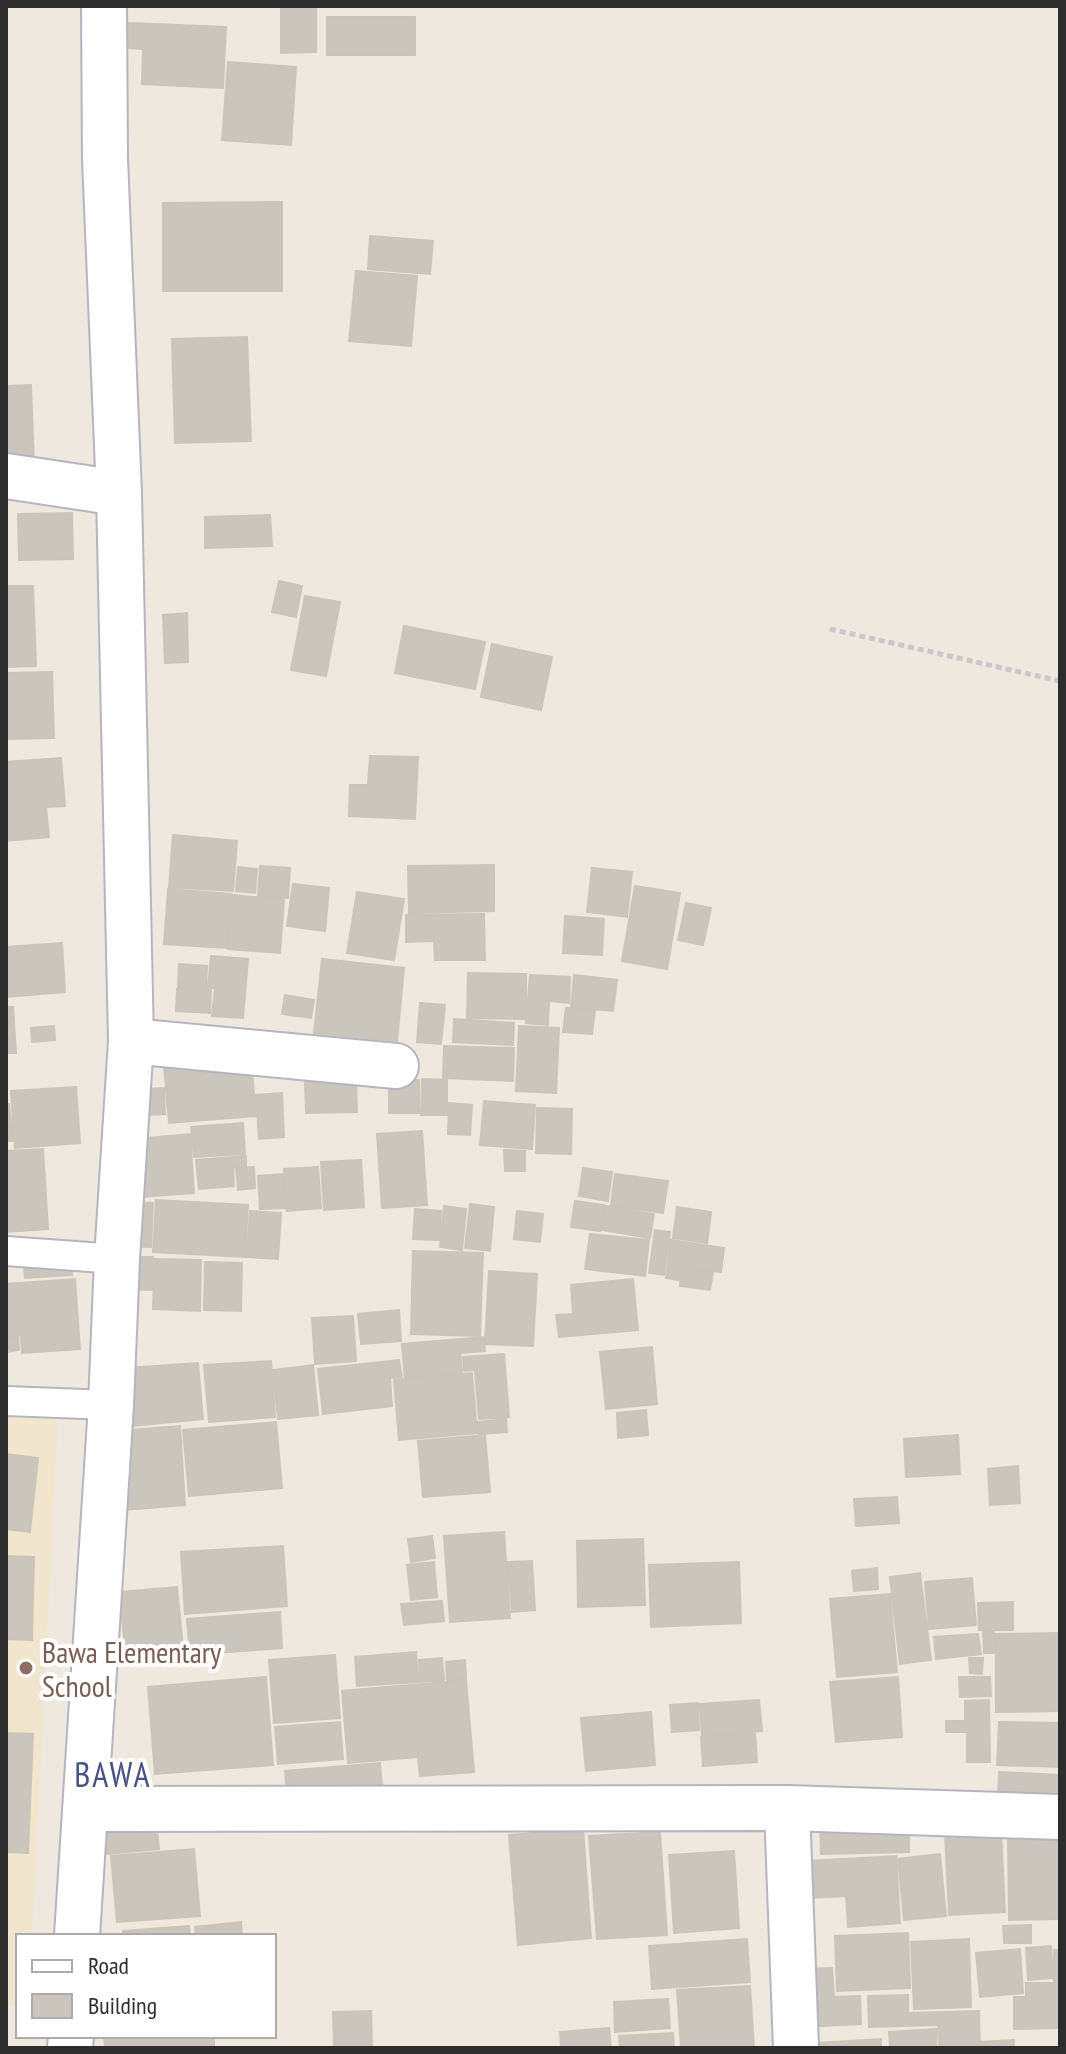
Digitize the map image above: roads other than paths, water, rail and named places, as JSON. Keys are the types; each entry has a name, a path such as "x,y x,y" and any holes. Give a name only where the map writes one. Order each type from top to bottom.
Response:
{"street":[{"path":"77,1934 131,1041 119,493 105,159 104,6"},
{"path":"6,476 119,493"},
{"path":"131,1041 396,1066"},
{"path":"85,1809 787,1808 1060,1817"},
{"path":"787,1808 796,2048"}],"lane":[{"path":"6,1251 117,1259"},
{"path":"6,1401 111,1405"}],"place":[{"name":"Bawa Elementary School","path":"26,1668"}],"district":[{"name":"BAWA","path":"113,1774"}]}
